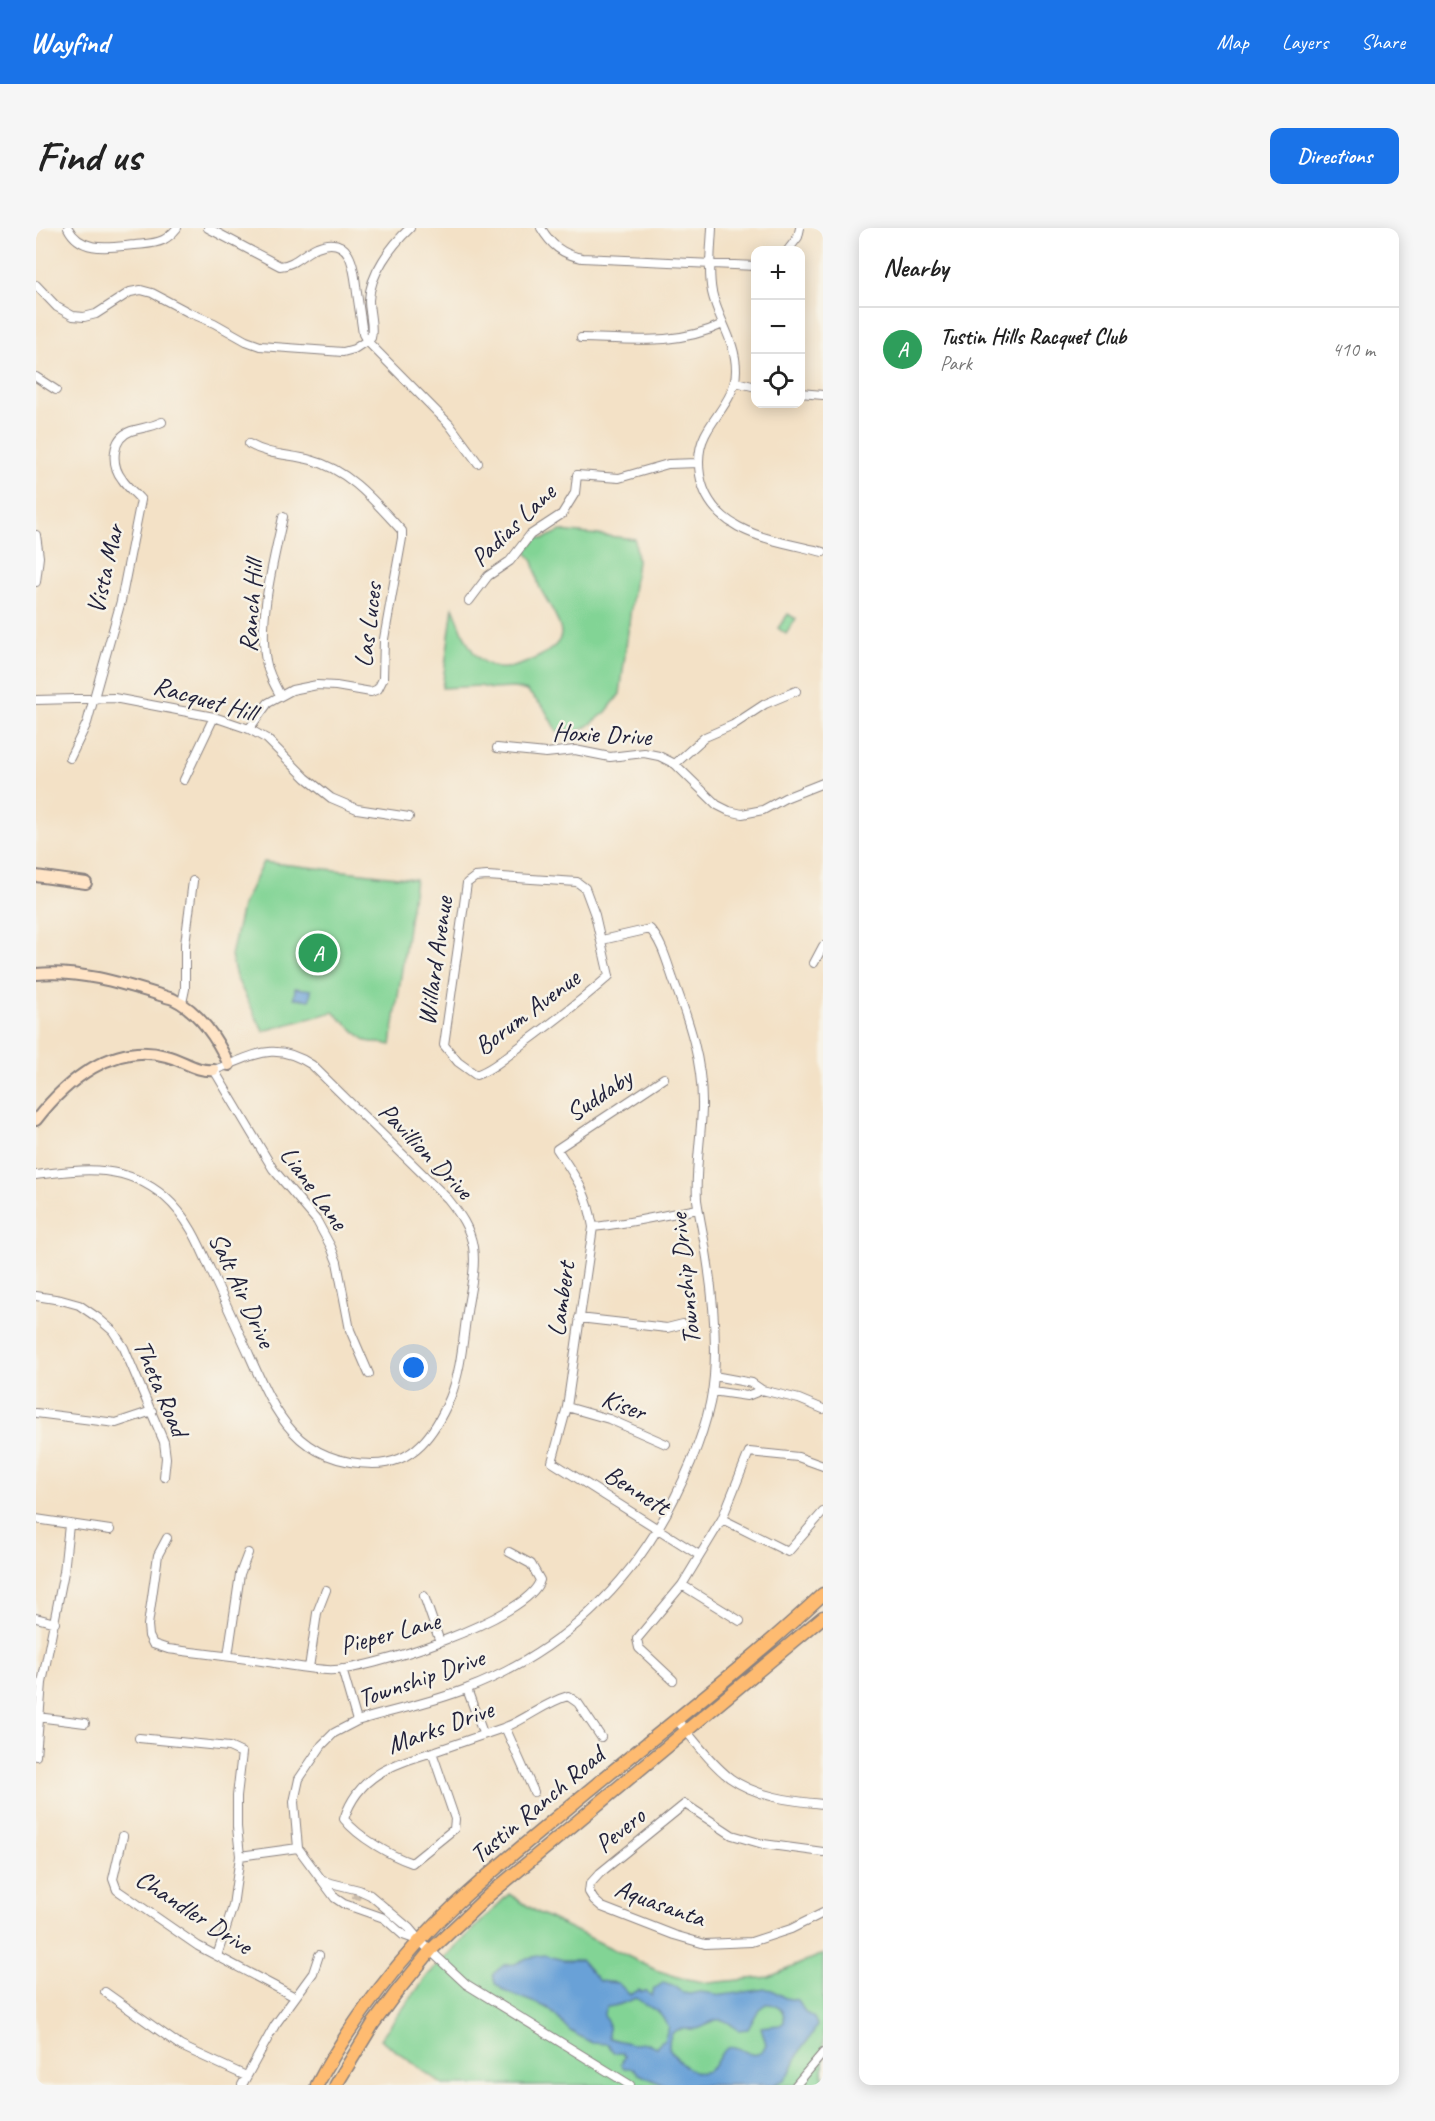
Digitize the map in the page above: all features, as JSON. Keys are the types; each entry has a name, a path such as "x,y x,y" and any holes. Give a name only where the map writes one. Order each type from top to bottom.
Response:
{"main road":[{"name":"Tustin Ranch Road","path":"317,2085 370,2002 420,1941 454,1906 762,1648 823,1594"},
{"name":"Tustin Ranch Road","path":"336,2085 380,2016 431,1950 497,1888 823,1617"}],"street":[{"path":"68,228 81,243 103,248 155,242 169,237 177,228"},
{"path":"208,228 280,266 292,263 320,246 333,244 344,249 352,261 363,334 367,341 449,424 478,463"},
{"path":"36,285 62,311 79,317 96,314 130,292 141,290 214,322 246,341 260,346 343,352 354,349 367,341 372,334 369,302 373,282 394,244 410,228"},
{"path":"541,228 554,245 570,255 582,258 751,266"},
{"path":"712,228 712,291 735,356 736,382 703,440 698,463 701,481 707,498 718,514 732,525 750,533 823,552"},
{"path":"791,246 798,237 800,228"},
{"path":"580,338 660,340 696,335 723,324"},
{"path":"36,378 56,390"},
{"path":"736,382 751,386"},
{"path":"805,393 823,395"},
{"name":"Vista Mar","path":"70,758 87,723 122,601 141,500 122,480 118,472 115,450 117,441 130,431 149,428 162,422"},
{"name":"Las Luces","path":"249,444 264,452 312,460 341,473 355,483 402,531 384,639 383,679 378,689 371,692 336,686 304,686 280,695 268,703 249,729"},
{"name":"Padias Lane","path":"469,601 488,576 510,561 530,535 562,514 575,493 577,475 619,478 668,464 698,463"},
{"name":"Ranch Hill","path":"280,695 266,664 264,635 271,573 283,517"},
{"path":"36,535 39,557 36,582"},
{"path":"675,764 705,737 734,725 765,704 796,692"},
{"name":"Racquet Hill","path":"36,700 93,698 134,701 213,717 249,729 267,739 306,778 331,798 357,809 409,817"},
{"path":"184,780 213,717"},
{"name":"Hoxie Drive","path":"496,748 546,753 575,750 610,757 644,753 659,756 675,764 717,805 742,814 763,810 785,798 823,783"},
{"path":"36,876 86,883"},
{"name":"Willard Avenue","path":"444,1044 467,883 475,877 577,882 585,888 602,940"},
{"path":"182,1003 185,989 185,944 193,881"},
{"name":"Township Drive","path":"298,1848 294,1802 299,1779 322,1744 357,1721 467,1689 534,1655 598,1606 625,1575 659,1529 684,1479 703,1426 714,1376 714,1311 698,1209 696,1174 702,1108 698,1058 687,1015 659,943 650,929 602,940"},
{"name":"Borum Avenue","path":"444,1044 458,1062 476,1075 487,1071 573,1007 609,976 602,940"},
{"path":"814,963 823,946"},
{"path":"36,974 80,975 161,995 182,1003 197,1016 217,1042 229,1065"},
{"name":"Pavillion Drive","path":"214,1070 268,1051 293,1055 312,1065 448,1199 459,1212 467,1227 473,1248 473,1270 460,1362 454,1386 434,1431 422,1445 401,1459 387,1463"},
{"path":"36,1120 60,1092 76,1079 104,1061 114,1058 135,1053 154,1053 203,1070 214,1070"},
{"name":"Liane Lane","path":"214,1070 273,1169 317,1221 331,1247 337,1262 350,1330 369,1374"},
{"name":"Suddaby","path":"557,1149 664,1078"},
{"name":"Lambert","path":"552,1462 567,1407 592,1227 583,1188 557,1149"},
{"name":"Salt Air Drive","path":"36,1175 84,1170 104,1171 131,1176 157,1190 180,1212 195,1237 276,1413 284,1423 305,1443 334,1458 371,1464 387,1463"},
{"path":"592,1227 624,1224 698,1209"},
{"name":"Theta Road","path":"36,1296 79,1305 113,1331 124,1348 164,1442 166,1458 164,1477"},
{"path":"579,1318 667,1328 683,1324"},
{"path":"714,1376 752,1383 762,1390 799,1399 823,1409"},
{"path":"712,1391 747,1396 762,1390"},
{"name":"Kiser","path":"567,1407 609,1419 666,1444"},
{"path":"36,1413 116,1423 152,1412"},
{"path":"673,1680 639,1648 637,1639 682,1585 722,1519 749,1452 798,1457 823,1466"},
{"name":"Bennett","path":"552,1462 699,1556"},
{"path":"722,1519 788,1552 823,1512"},
{"path":"36,1519 110,1530"},
{"path":"36,1756 42,1683 55,1623 69,1525"},
{"name":"Pieper Lane","path":"166,1538 158,1555 148,1625 149,1636 153,1644 168,1649 328,1671 440,1642 493,1619 531,1594 539,1586 540,1580 537,1572 524,1558 509,1552"},
{"path":"228,1656 240,1574 248,1553"},
{"path":"682,1585 740,1621"},
{"path":"309,1668 317,1613 326,1590"},
{"path":"424,1596 440,1642"},
{"path":"36,1618 55,1623"},
{"path":"342,1669 357,1721"},
{"path":"467,1689 483,1733"},
{"name":"Marks Drive","path":"432,1752 455,1819 454,1829 412,1863 402,1860 353,1830 344,1819 347,1810 360,1791 381,1771 402,1761 505,1727 568,1695 578,1703 601,1737"},
{"path":"38,1717 85,1723"},
{"path":"676,1719 716,1765 746,1788 761,1794 823,1804"},
{"path":"505,1727 534,1792"},
{"path":"139,1738 229,1747 242,1753 237,1806 240,1856 233,1906 218,1956"},
{"name":"Pevero","path":"589,1892 590,1884 600,1873 685,1804 732,1835 763,1845 823,1852"},
{"name":"Chandler Drive","path":"123,1836 114,1880 117,1890 198,1946 295,1997"},
{"path":"240,1856 298,1848 328,1891 337,1900 384,1918 403,1935 420,1941"},
{"path":"323,1881 350,1890 359,1890 409,1928 466,1984 630,2085"},
{"name":"Aquasanta","path":"589,1892 602,1906 674,1935 705,1944 751,1942 792,1929 823,1913"},
{"path":"242,2085 263,2044 313,1973 319,1956"},
{"path":"105,1992 181,2046 246,2076"},
{"path":"796,2085 823,2053"}],"green space":[{"path":"561,531 635,539 637,561 620,694 606,712 588,726 578,731 557,732 544,708 527,691 480,686 442,688 453,607 473,651 484,662 494,667 512,667 529,661 547,652 559,640 561,634 559,623 540,588 534,564 525,552 538,537 543,539"},
{"path":"788,614 796,619 786,634 778,628"},
{"path":"263,862 415,879 391,1045 366,1041 333,1012 263,1031 236,977 231,956 242,906"},
{"path":"509,1894 537,1912 656,1970 681,1978 709,1983 769,1977 823,1954 823,2085 443,2085 380,2039 428,1975"}],"water":[{"path":"295,988 311,990 310,1000 294,998"},
{"path":"545,1955 563,1960 581,1960 599,1981 618,1983 630,1995 639,1990 652,1996 654,1989 663,1983 690,1994 700,1992 723,1995 772,1990 785,1998 797,2000 806,2013 814,2018 817,2025 784,2080 772,2085 664,2085 639,2074 633,2068 624,2068 621,2064 625,2056 622,2053 614,2053 608,2044 592,2043 570,2031 548,2008 504,1991 495,1983 493,1974 504,1965 515,1964 527,1958","holes":["636,1998 658,2011 669,2027 664,2040 656,2047 647,2043 632,2044 609,2038 608,2024 604,2015 605,2009","766,2004 780,2008 784,2022 780,2025 761,2027 766,2044 758,2054 730,2047 721,2054 712,2068 706,2072 700,2072 688,2068 669,2048 672,2034 675,2031 700,2028 715,2020 726,2021 738,2030 748,2029 759,2009"]}],"tunnel":[{"path":"353,1894 362,1897"}],"place":[{"name":"Tustin Hills Racquet Club","path":"318,953"}]}
